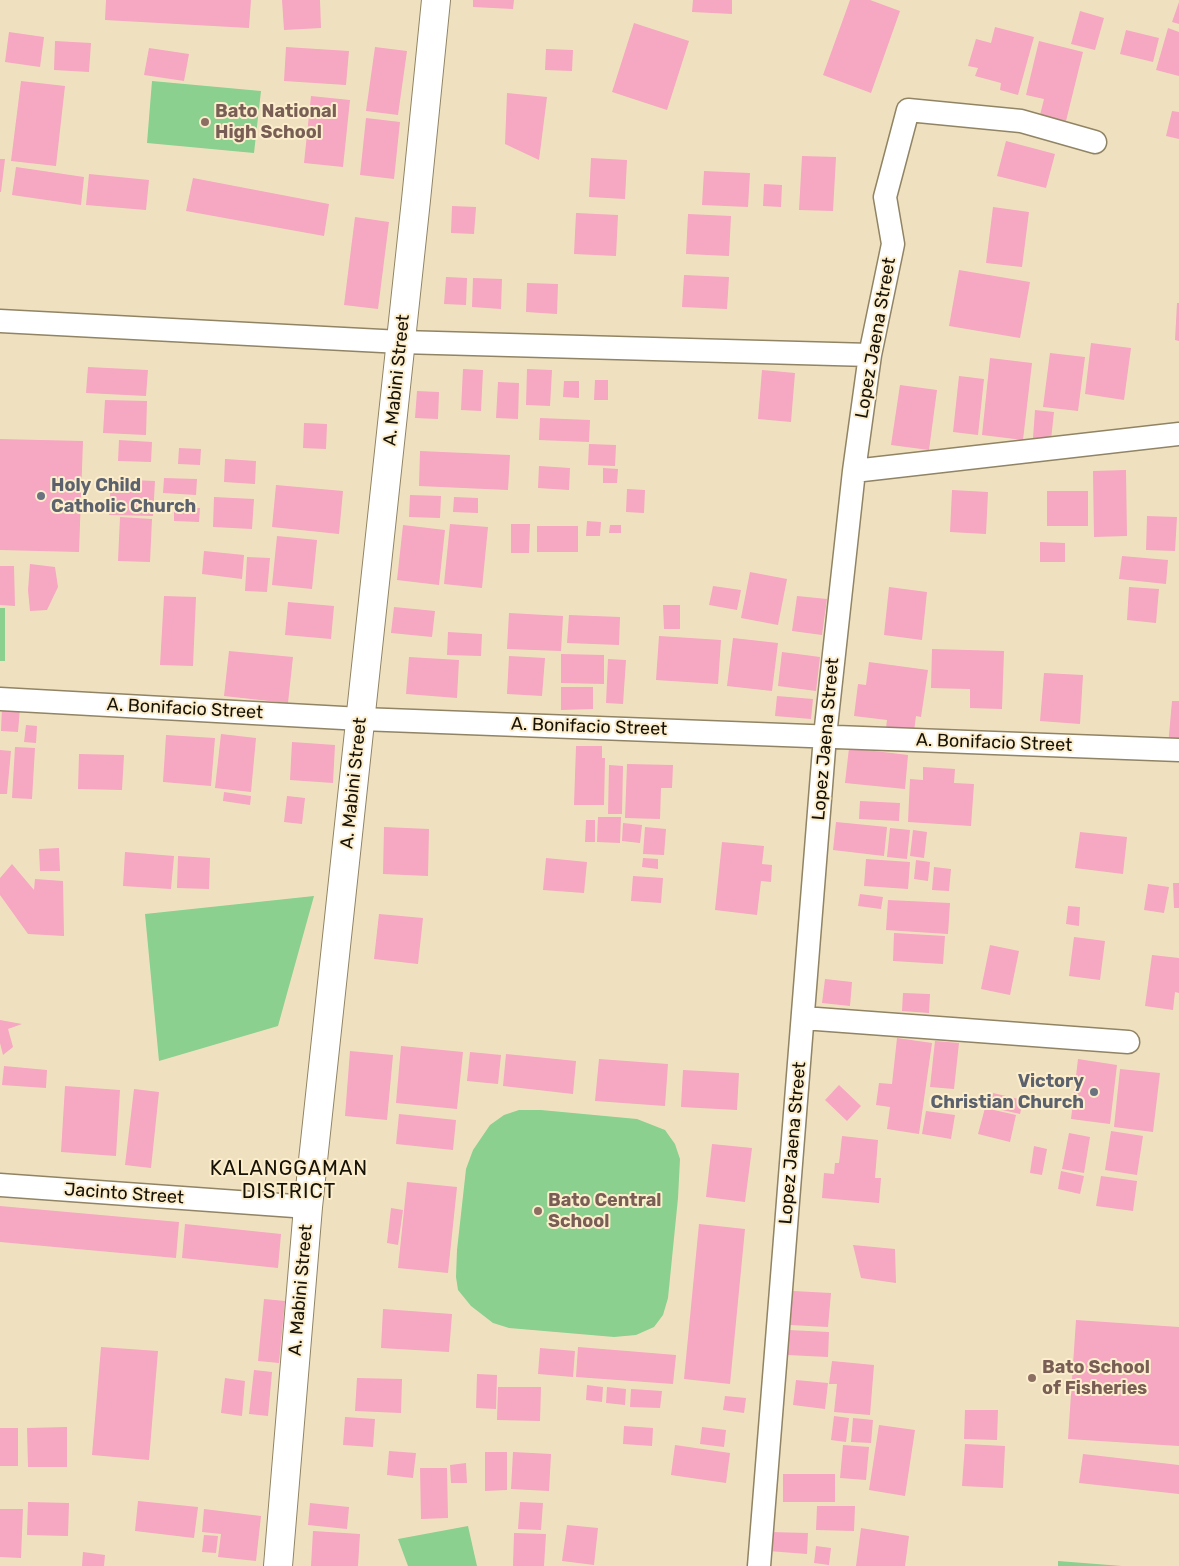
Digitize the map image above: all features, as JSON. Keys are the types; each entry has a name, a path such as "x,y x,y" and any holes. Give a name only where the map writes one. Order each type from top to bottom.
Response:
{"street":[{"name":"A. Mabini Street","path":"278,1566 308,1207 436,0"},
{"name":"Lopez Jaena Street","path":"759,1566 825,736 854,471 870,355 893,244 885,197 908,110 1021,121 1095,142"},
{"path":"0,321 401,342 870,355"},
{"path":"854,471 1179,434"},
{"name":"A. Bonifacio Street","path":"0,699 361,718 1179,750"},
{"path":"803,1018 1128,1042"},
{"name":"Jacinto Street","path":"0,1185 308,1207"}],"green space":[{"path":"152,81 261,91 254,153 147,143"},
{"path":"0,608 5,608 5,661 0,661"},
{"path":"314,896 278,1026 159,1061 145,914"},
{"path":"519,1110 541,1110 637,1119 665,1130 675,1144 680,1159 668,1298 663,1315 654,1327 636,1335 614,1337 509,1328 493,1323 471,1306 458,1290 456,1277 457,1250 466,1169 473,1150 490,1125 504,1115"},
{"path":"468,1526 477,1566 408,1566 398,1539"},
{"path":"1058,1561 1122,1566 1058,1566"}],"building":[{"path":"106,0 251,0 249,28 105,20"},
{"path":"282,0 320,0 321,28 284,30"},
{"path":"473,0 514,0 513,9 473,7"},
{"path":"693,0 732,0 732,14 692,12"},
{"path":"850,0 870,0 900,11 871,93 823,75"},
{"path":"1179,2 1179,24 1172,22"},
{"path":"1080,11 1104,18 1095,50 1071,44"},
{"path":"634,23 689,41 667,110 612,92"},
{"path":"995,27 1034,37 1018,95 1000,90 1001,83 975,76 978,68 968,66 976,39 991,43"},
{"path":"1168,28 1179,32 1179,76 1156,70"},
{"path":"1126,30 1159,38 1153,62 1120,54"},
{"path":"9,32 44,37 40,67 5,62"},
{"path":"55,41 91,43 89,72 54,70"},
{"path":"1039,41 1083,52 1066,121 1040,115 1044,99 1026,95"},
{"path":"286,47 349,51 346,85 284,81"},
{"path":"375,47 407,51 398,115 366,111"},
{"path":"149,48 189,54 184,81 144,75"},
{"path":"546,49 573,50 572,71 545,70"},
{"path":"21,81 65,86 56,166 11,161"},
{"path":"507,93 547,97 539,160 505,144"},
{"path":"311,96 350,100 343,167 304,163"},
{"path":"1172,111 1179,112 1179,139 1166,136"},
{"path":"366,118 400,122 394,179 360,175"},
{"path":"1006,141 1055,154 1046,188 997,176"},
{"path":"802,156 836,157 833,211 799,210"},
{"path":"591,158 627,160 625,199 589,197"},
{"path":"0,159 5,159 1,192 0,192"},
{"path":"16,167 84,177 81,205 12,195"},
{"path":"704,171 750,173 748,207 702,205"},
{"path":"89,174 149,180 146,210 86,205"},
{"path":"193,178 329,204 324,236 186,211"},
{"path":"764,184 782,185 781,207 763,206"},
{"path":"452,206 476,207 474,234 451,233"},
{"path":"993,207 1029,212 1022,267 986,263"},
{"path":"576,213 618,215 616,256 574,254"},
{"path":"688,214 731,216 729,256 686,254"},
{"path":"355,217 389,222 378,309 344,305"},
{"path":"959,270 1030,282 1020,338 949,326"},
{"path":"684,275 729,277 727,309 682,307"},
{"path":"446,277 467,278 466,305 444,304"},
{"path":"473,278 502,279 501,309 472,307"},
{"path":"527,283 558,284 557,314 526,312"},
{"path":"1177,303 1179,303 1179,341 1175,340"},
{"path":"1091,343 1131,348 1124,400 1085,394"},
{"path":"1050,353 1085,357 1078,411 1043,407"},
{"path":"990,358 1032,363 1023,440 982,435"},
{"path":"88,367 148,370 146,396 86,393"},
{"path":"463,369 483,370 481,411 461,410"},
{"path":"527,369 552,370 550,406 526,405"},
{"path":"762,370 795,373 791,422 758,419"},
{"path":"959,376 984,379 978,435 953,432"},
{"path":"595,380 608,380 608,400 594,400"},
{"path":"564,381 579,381 579,398 563,397"},
{"path":"498,382 519,383 518,419 496,418"},
{"path":"900,385 937,390 929,450 891,445"},
{"path":"417,391 439,392 438,419 415,418"},
{"path":"105,400 147,401 146,435 103,433"},
{"path":"1035,410 1054,412 1051,440 1033,438"},
{"path":"540,418 590,420 589,442 539,440"},
{"path":"304,423 327,424 326,449 303,448"},
{"name":"Holy Child Catholic Church","path":"0,439 83,441 79,552 0,550"},
{"path":"119,440 152,442 151,462 118,461"},
{"path":"589,444 616,445 615,466 588,465"},
{"path":"179,448 201,449 200,465 178,464"},
{"path":"420,451 510,455 508,490 419,486"},
{"path":"225,459 256,461 255,484 224,482"},
{"path":"539,466 570,468 569,490 538,488"},
{"path":"603,468 618,469 617,483 603,483"},
{"path":"1126,470 1127,536 1094,537 1093,471"},
{"path":"164,478 197,479 196,495 163,493"},
{"path":"111,479 155,481 153,516 109,515"},
{"path":"276,485 343,491 339,534 272,527"},
{"path":"627,489 645,490 644,513 626,512"},
{"path":"952,490 988,492 986,534 950,532"},
{"path":"1047,491 1088,491 1088,526 1047,526"},
{"path":"410,495 441,496 440,518 409,517"},
{"path":"214,497 254,499 252,529 213,527"},
{"path":"454,497 478,498 478,513 453,512"},
{"path":"174,507 200,508 199,522 174,521"},
{"path":"1147,516 1177,517 1175,551 1146,550"},
{"path":"120,517 152,519 150,562 118,561"},
{"path":"587,521 601,522 600,536 586,536"},
{"path":"450,524 488,527 482,588 444,584"},
{"path":"511,524 530,524 529,553 511,553"},
{"path":"403,525 445,530 439,585 397,580"},
{"path":"610,525 621,525 621,533 609,533"},
{"path":"537,526 578,526 578,552 537,552"},
{"path":"277,536 317,540 312,589 272,585"},
{"path":"1040,542 1065,543 1065,562 1040,562"},
{"path":"204,551 244,555 242,579 202,574"},
{"path":"1122,556 1168,560 1166,584 1119,579"},
{"path":"247,557 270,558 267,592 245,591"},
{"path":"30,564 55,567 58,587 47,610 30,611 28,590"},
{"path":"0,566 14,566 15,606 0,605"},
{"path":"750,572 787,579 778,625 741,618"},
{"path":"713,586 741,590 737,610 709,605"},
{"path":"889,587 927,592 922,640 884,635"},
{"path":"1129,587 1159,589 1156,623 1127,620"},
{"path":"164,596 196,597 193,666 160,665"},
{"path":"797,596 827,599 822,635 792,631"},
{"path":"288,602 334,606 331,639 285,635"},
{"path":"663,605 680,605 680,629 664,629"},
{"path":"394,607 435,611 432,637 391,633"},
{"path":"509,613 563,616 561,651 507,649"},
{"path":"569,615 620,617 619,645 567,643"},
{"path":"448,632 482,634 481,656 447,655"},
{"path":"659,636 721,640 718,684 656,680"},
{"path":"733,638 778,643 772,691 727,686"},
{"path":"932,649 1004,651 1002,709 970,708 970,689 931,688"},
{"path":"229,651 293,657 288,703 224,696"},
{"path":"782,652 820,657 816,691 778,686"},
{"path":"561,654 604,655 604,684 561,683"},
{"path":"509,656 545,658 542,696 507,694"},
{"path":"409,657 459,660 457,698 406,694"},
{"path":"608,659 626,660 623,704 606,703"},
{"path":"869,662 928,670 921,717 916,716 914,731 886,728 887,720 854,716 858,684 866,685"},
{"path":"1044,673 1083,675 1080,724 1040,721"},
{"path":"561,687 593,687 593,709 561,710"},
{"path":"777,696 813,699 811,719 775,716"},
{"path":"1172,701 1179,701 1179,747 1168,746"},
{"path":"2,707 20,708 18,732 1,731"},
{"path":"26,725 37,726 36,743 24,742"},
{"path":"221,734 256,738 251,792 215,788"},
{"path":"166,735 215,738 211,786 163,782"},
{"path":"292,742 335,745 333,783 290,780"},
{"path":"576,746 602,746 602,758 605,758 604,805 574,805"},
{"path":"15,747 35,748 32,799 12,798"},
{"path":"849,748 908,755 905,789 845,783"},
{"path":"0,750 11,751 7,794 0,794"},
{"path":"79,754 124,755 122,790 78,789"},
{"path":"627,764 673,765 672,788 661,788 660,819 625,818"},
{"path":"609,765 623,766 622,814 608,814"},
{"path":"923,767 955,769 954,783 974,784 971,826 908,822 910,779 923,780"},
{"path":"224,792 251,796 250,805 223,801"},
{"path":"287,796 305,798 302,824 284,822"},
{"path":"860,801 900,803 899,821 859,819"},
{"path":"598,817 621,817 620,843 597,842"},
{"path":"586,820 595,820 595,842 585,842"},
{"path":"836,822 887,827 884,856 833,850"},
{"path":"623,823 642,825 640,843 622,841"},
{"path":"384,827 429,829 428,876 383,874"},
{"path":"645,827 666,829 664,855 643,854"},
{"path":"890,828 910,830 907,859 887,857"},
{"path":"913,830 927,832 924,858 910,856"},
{"path":"1080,832 1127,837 1123,874 1075,868"},
{"path":"722,842 764,846 762,864 772,865 771,882 761,881 757,915 715,910"},
{"path":"59,848 60,871 40,871 39,849"},
{"path":"125,852 174,856 171,889 123,886"},
{"path":"178,856 210,858 209,889 177,888"},
{"path":"546,858 587,862 584,893 543,890"},
{"path":"643,858 658,859 658,869 642,867"},
{"path":"866,859 910,862 908,889 864,886"},
{"path":"916,860 930,862 928,881 914,879"},
{"path":"12,864 34,890 35,879 63,881 64,936 28,934 0,895 0,878"},
{"path":"934,867 951,869 949,891 932,890"},
{"path":"633,876 663,878 661,903 631,901"},
{"path":"1173,883 1179,883 1179,908 1174,908"},
{"path":"1148,884 1169,887 1164,913 1144,910"},
{"path":"860,894 883,897 881,909 858,906"},
{"path":"888,900 950,903 948,934 886,930"},
{"path":"1068,906 1080,907 1079,926 1066,924"},
{"path":"379,914 423,918 418,964 374,959"},
{"path":"894,933 945,936 943,964 893,961"},
{"path":"1074,937 1105,941 1100,980 1069,976"},
{"path":"990,945 1019,951 1010,995 981,989"},
{"path":"1152,955 1179,958 1179,993 1175,992 1173,1010 1145,1006"},
{"path":"825,979 852,982 850,1006 822,1003"},
{"path":"903,993 930,994 929,1013 902,1011"},
{"path":"0,1020 22,1024 8,1029 13,1047 3,1055 0,1043"},
{"path":"897,1038 932,1043 919,1134 887,1129 890,1107 876,1105 879,1083 892,1084"},
{"path":"935,1041 959,1043 954,1089 930,1087"},
{"path":"401,1046 463,1052 457,1109 396,1103"},
{"path":"350,1051 393,1055 387,1120 345,1116"},
{"path":"470,1052 501,1055 498,1084 467,1081"},
{"path":"506,1054 576,1061 573,1094 503,1086"},
{"path":"599,1059 668,1064 665,1106 595,1101"},
{"name":"Victory Christian Church","path":"1078,1059 1117,1065 1110,1124 1071,1119"},
{"path":"4,1066 47,1070 46,1088 2,1085"},
{"path":"1120,1069 1160,1073 1153,1132 1114,1127"},
{"path":"683,1070 739,1073 737,1110 681,1107"},
{"path":"839,1085 861,1106 847,1121 825,1100"},
{"path":"65,1086 120,1090 116,1156 61,1152"},
{"path":"134,1089 159,1092 151,1168 125,1165"},
{"path":"993,1093 1023,1100 1020,1114 989,1107"},
{"path":"985,1108 1016,1115 1010,1142 978,1134"},
{"path":"926,1111 955,1115 951,1139 922,1134"},
{"path":"399,1114 456,1120 453,1150 396,1144"},
{"path":"1111,1131 1143,1136 1137,1175 1105,1170"},
{"path":"1069,1133 1090,1137 1084,1173 1062,1169"},
{"path":"842,1136 878,1140 875,1178 881,1178 879,1203 822,1198 824,1173 834,1174 835,1163 839,1163"},
{"path":"712,1144 752,1148 745,1202 706,1197"},
{"path":"1034,1146 1047,1149 1042,1175 1030,1173"},
{"path":"1061,1171 1084,1176 1080,1194 1058,1189"},
{"path":"1101,1176 1137,1181 1133,1211 1096,1206"},
{"path":"407,1182 457,1187 448,1273 398,1268"},
{"path":"0,1206 179,1222 176,1258 0,1242"},
{"path":"391,1208 403,1210 398,1245 387,1243"},
{"path":"185,1224 281,1234 278,1268 182,1258"},
{"path":"699,1224 745,1229 730,1384 684,1379"},
{"path":"853,1245 895,1249 896,1283 861,1278"},
{"path":"793,1291 831,1293 828,1327 790,1325"},
{"path":"264,1299 285,1301 279,1363 258,1361"},
{"path":"383,1309 452,1314 449,1352 381,1348"},
{"path":"1076,1320 1179,1327 1179,1446 1068,1439"},
{"path":"788,1330 829,1332 828,1357 787,1355"},
{"path":"101,1347 158,1351 149,1460 92,1455"},
{"path":"578,1347 676,1355 673,1384 576,1377"},
{"path":"540,1348 575,1351 573,1377 538,1374"},
{"path":"832,1361 874,1365 870,1415 834,1412 837,1384 829,1384"},
{"path":"254,1370 272,1372 268,1416 249,1414"},
{"path":"477,1374 497,1375 496,1409 476,1408"},
{"path":"225,1378 245,1381 242,1416 221,1413"},
{"path":"357,1378 402,1379 401,1413 355,1411"},
{"path":"796,1380 828,1383 825,1409 793,1405"},
{"path":"587,1385 603,1387 602,1402 586,1400"},
{"path":"498,1387 541,1387 540,1421 497,1420"},
{"path":"607,1387 626,1389 625,1405 606,1403"},
{"path":"631,1389 662,1391 660,1408 630,1407"},
{"path":"725,1396 746,1398 744,1413 723,1410"},
{"path":"965,1410 998,1410 997,1440 964,1439"},
{"path":"834,1416 849,1418 846,1442 831,1440"},
{"path":"345,1417 375,1419 373,1447 343,1445"},
{"path":"853,1418 873,1420 871,1443 851,1442"},
{"path":"879,1425 915,1430 905,1496 869,1490"},
{"path":"624,1426 653,1428 652,1446 623,1444"},
{"path":"67,1427 67,1467 28,1467 27,1428"},
{"path":"702,1427 726,1430 724,1447 700,1444"},
{"path":"0,1428 18,1428 18,1466 0,1466"},
{"path":"965,1444 1005,1446 1003,1488 962,1486"},
{"path":"675,1445 730,1453 726,1483 671,1475"},
{"path":"843,1445 869,1447 866,1480 840,1478"},
{"path":"389,1451 416,1453 413,1478 387,1475"},
{"path":"485,1452 507,1452 507,1490 485,1491"},
{"path":"513,1452 551,1454 549,1491 511,1489"},
{"path":"1083,1454 1179,1465 1179,1494 1079,1483"},
{"path":"466,1463 467,1483 451,1483 450,1465"},
{"path":"420,1468 447,1468 448,1518 421,1519"},
{"path":"783,1474 835,1474 835,1502 783,1502"},
{"path":"138,1501 198,1507 194,1538 135,1531"},
{"path":"28,1502 69,1503 68,1536 27,1535"},
{"path":"520,1502 543,1503 541,1530 518,1529"},
{"path":"310,1503 349,1507 347,1529 308,1525"},
{"path":"817,1506 855,1506 854,1531 816,1530"},
{"path":"0,1509 23,1509 21,1558 0,1557"},
{"path":"204,1509 261,1516 256,1561 218,1557 221,1534 202,1532"},
{"path":"567,1525 598,1528 594,1565 562,1561"},
{"path":"861,1528 909,1536 905,1566 856,1566"},
{"path":"313,1531 360,1534 358,1566 311,1566"},
{"path":"769,1532 808,1533 807,1554 768,1551"},
{"path":"514,1533 546,1534 544,1566 513,1566"},
{"path":"204,1535 218,1536 216,1553 202,1552"},
{"path":"816,1546 831,1548 829,1565 814,1563"},
{"path":"83,1552 105,1555 104,1566 82,1566"}],"place":[{"name":"Bato National High School","path":"205,122"},
{"name":"Holy Child Catholic Church","path":"41,496"},
{"name":"Victory Christian Church","path":"1094,1092"},
{"name":"Bato Central School","path":"538,1211"},
{"name":"Bato School of Fisheries","path":"1032,1378"}],"district":[{"name":"KALANGGAMAN DISTRICT","path":"289,1180"}]}
